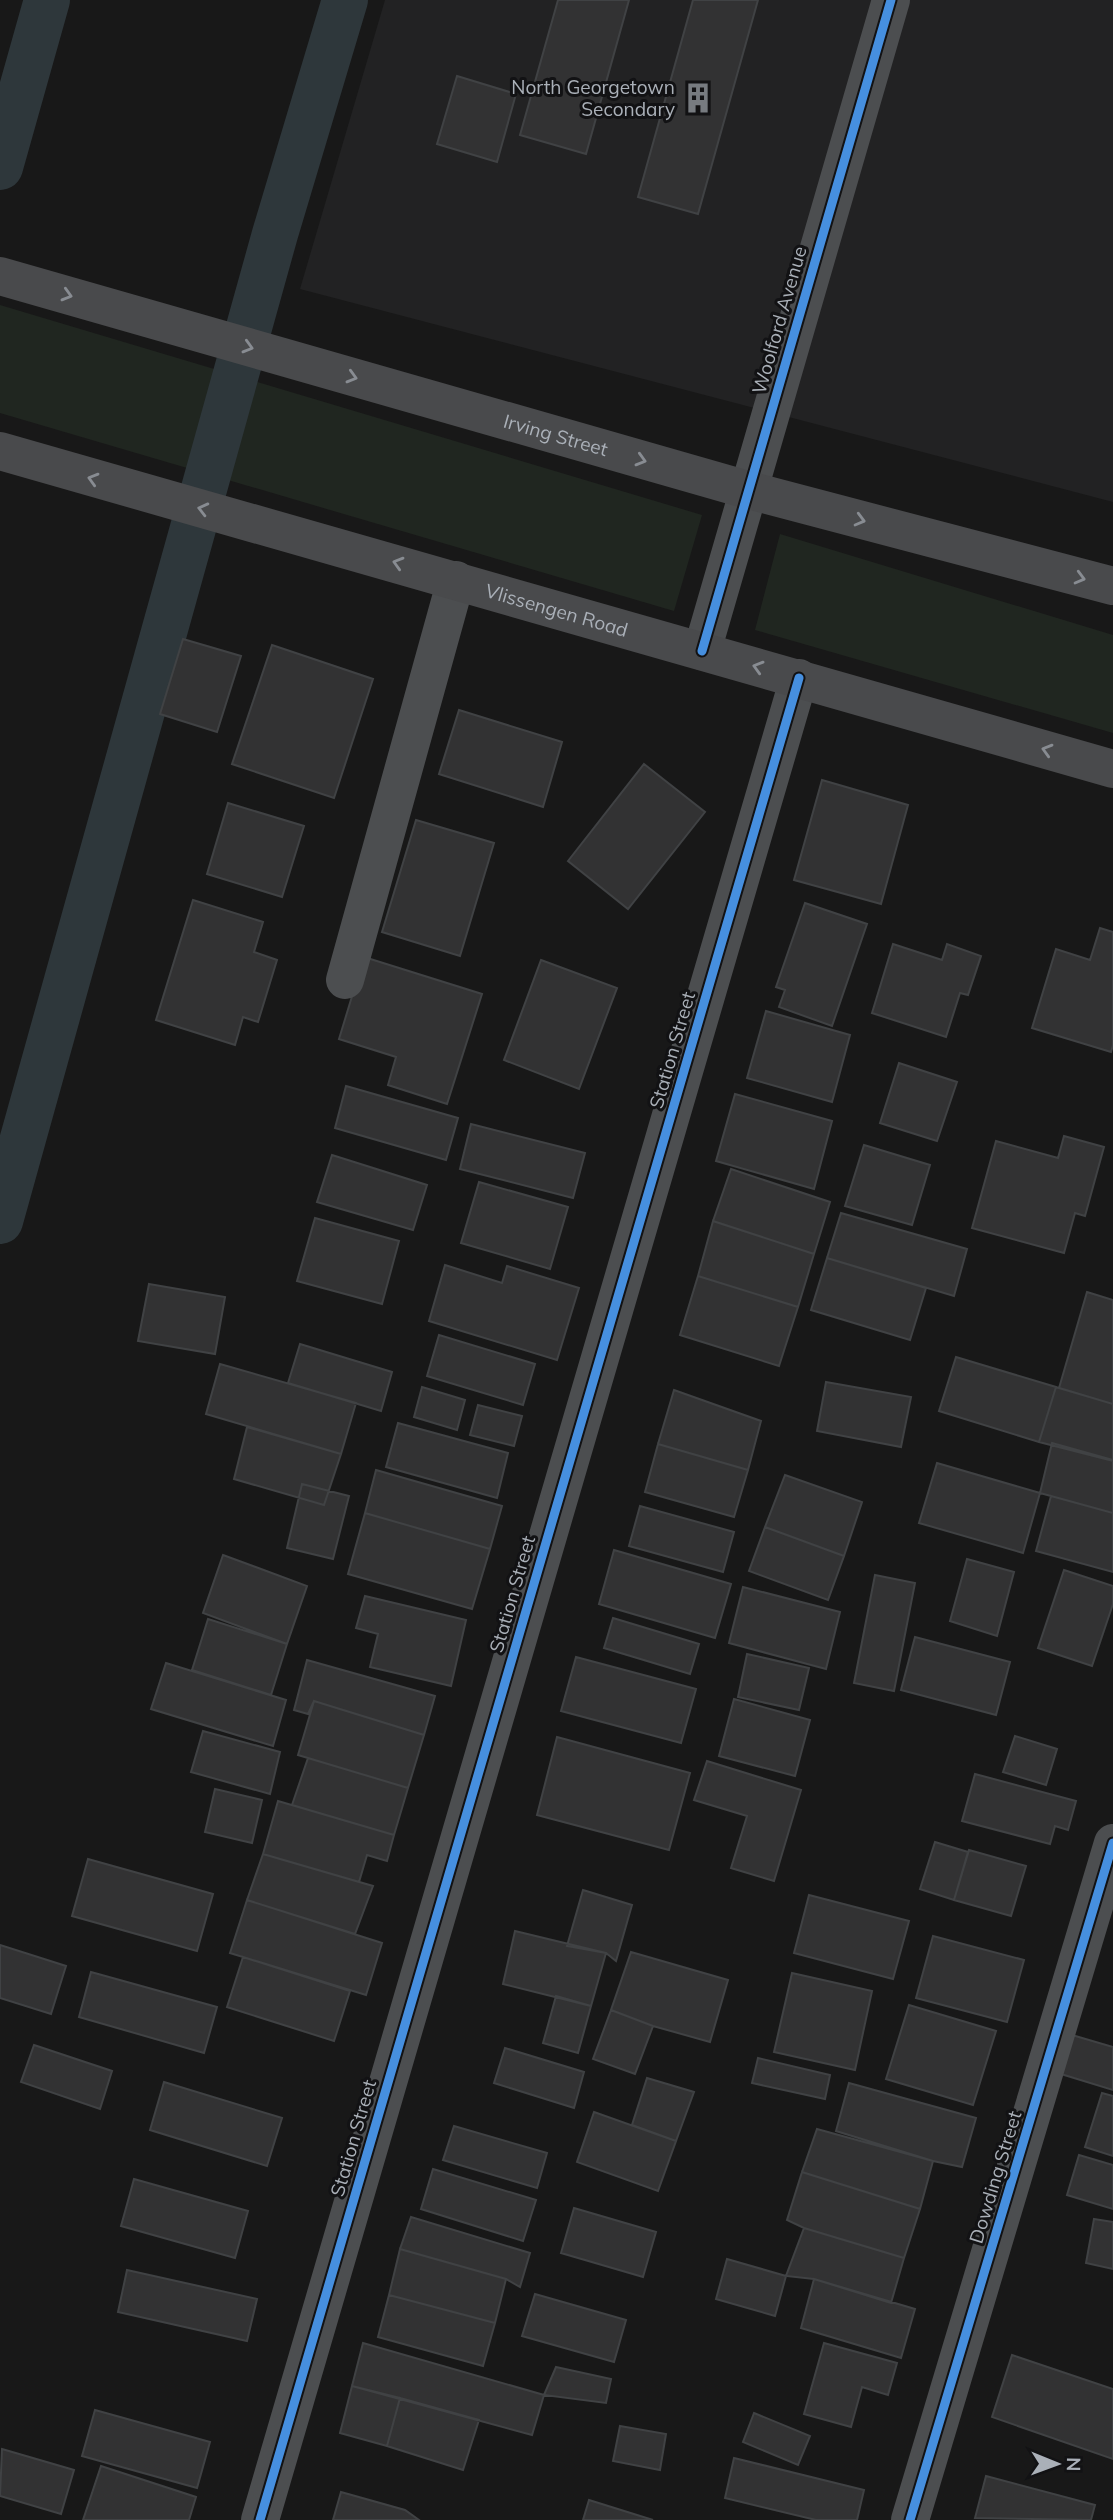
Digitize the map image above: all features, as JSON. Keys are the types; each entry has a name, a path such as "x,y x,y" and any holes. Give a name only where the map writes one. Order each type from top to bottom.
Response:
{"main road":[{"name":"Irving Street","path":"1,276 748,491 1113,586"},
{"name":"Vlissengen Road","path":"0,451 1113,769"}],"street":[{"name":"Woolford Avenue","path":"702,651 891,0"},
{"path":"345,980 456,580"},
{"name":"Station Street","path":"260,2520 799,678"},
{"name":"Dowding Street","path":"910,2520 1113,1843"}],"shaded area":[{"path":"385,0 1113,0 1113,502 300,289"},
{"path":"0,305 702,515 674,611 0,413"},
{"path":"780,534 1113,635 1113,733 755,630"}],"building":[{"name":"North Georgetown Secondary","path":"558,0 629,0 586,154 520,135"},
{"name":"North Georgetown Secondary","path":"693,0 758,0 698,214 638,197"},
{"path":"457,76 516,94 497,162 437,144"},
{"path":"183,639 241,656 217,732 160,714"},
{"path":"272,645 373,679 334,798 232,764"},
{"path":"459,710 562,742 543,807 439,774"},
{"path":"644,764 705,812 628,909 568,861"},
{"path":"822,780 908,805 881,904 794,880"},
{"path":"228,803 304,826 282,897 207,874"},
{"path":"416,820 494,843 460,956 382,932"},
{"path":"193,900 263,922 254,952 277,960 258,1022 243,1017 235,1045 156,1020"},
{"path":"805,903 867,924 832,1026 779,1007 785,990 776,987"},
{"path":"1100,928 1113,932 1111,1052 1032,1028 1056,949 1090,960"},
{"path":"893,944 942,960 947,944 981,956 968,995 960,993 946,1037 872,1013"},
{"path":"364,957 482,994 447,1104 388,1085 396,1057 339,1039"},
{"path":"541,960 617,988 579,1089 504,1060"},
{"path":"766,1011 850,1035 832,1102 747,1078"},
{"path":"899,1063 957,1082 937,1141 880,1123"},
{"path":"346,1086 458,1118 446,1160 335,1128"},
{"path":"735,1094 832,1121 814,1189 716,1161"},
{"path":"471,1124 585,1153 573,1198 460,1169"},
{"path":"1064,1136 1104,1147 1085,1216 1075,1213 1064,1253 972,1228 996,1141 1058,1158"},
{"path":"864,1145 930,1165 912,1225 845,1206"},
{"path":"332,1155 427,1185 413,1230 317,1202"},
{"path":"731,1169 830,1202 814,1254 713,1221"},
{"path":"479,1182 568,1207 550,1269 461,1243"},
{"path":"841,1213 967,1249 954,1296 827,1258"},
{"path":"315,1218 399,1241 382,1304 297,1281"},
{"path":"713,1221 814,1254 798,1307 698,1276"},
{"path":"827,1258 926,1288 910,1340 811,1310"},
{"path":"445,1265 502,1283 507,1266 579,1288 557,1360 429,1321"},
{"path":"698,1276 798,1307 779,1366 680,1335"},
{"path":"149,1284 225,1297 215,1354 138,1341"},
{"path":"1087,1292 1113,1300 1113,1404 1059,1388"},
{"path":"439,1335 535,1364 523,1405 427,1376"},
{"path":"300,1344 392,1372 381,1411 288,1383"},
{"path":"956,1357 1056,1387 1039,1442 939,1411"},
{"path":"220,1364 356,1403 341,1454 206,1414"},
{"path":"826,1382 911,1397 901,1447 817,1431"},
{"path":"422,1387 465,1400 457,1430 414,1417"},
{"path":"1056,1387 1113,1404 1113,1461 1039,1442"},
{"path":"674,1390 761,1421 748,1470 658,1444"},
{"path":"478,1405 522,1416 514,1446 470,1435"},
{"path":"398,1423 508,1453 497,1498 386,1467"},
{"path":"247,1427 341,1454 324,1505 234,1479"},
{"path":"1052,1443 1113,1460 1113,1513 1040,1493"},
{"path":"658,1444 748,1470 734,1517 645,1492"},
{"path":"937,1463 1040,1493 1023,1553 919,1523"},
{"path":"376,1470 502,1506 490,1549 365,1513"},
{"path":"785,1475 862,1502 844,1556 765,1527"},
{"path":"302,1484 349,1496 333,1559 287,1548"},
{"path":"1051,1496 1113,1513 1113,1572 1036,1551"},
{"path":"640,1506 734,1532 723,1572 629,1546"},
{"path":"365,1513 490,1549 472,1609 348,1574"},
{"path":"765,1527 844,1556 828,1600 749,1571"},
{"path":"614,1550 731,1584 715,1638 599,1604"},
{"path":"223,1555 307,1586 287,1644 203,1613"},
{"path":"967,1559 1014,1572 997,1636 950,1621"},
{"path":"1064,1570 1113,1586 1113,1604 1092,1666 1038,1648"},
{"path":"875,1575 915,1583 894,1691 854,1683"},
{"path":"743,1587 840,1612 826,1669 729,1643"},
{"path":"365,1596 466,1620 451,1686 370,1667 378,1634 356,1628"},
{"path":"613,1618 699,1644 690,1674 604,1648"},
{"path":"208,1619 287,1644 271,1695 192,1670"},
{"path":"915,1637 1010,1662 996,1715 901,1690"},
{"path":"747,1654 809,1668 799,1710 738,1697"},
{"path":"576,1657 696,1689 681,1743 561,1711"},
{"path":"307,1660 435,1696 424,1735 314,1701 308,1714 294,1710"},
{"path":"166,1663 286,1700 273,1746 151,1709"},
{"path":"734,1699 810,1720 795,1776 719,1756"},
{"path":"314,1701 424,1735 408,1788 298,1755"},
{"path":"203,1731 280,1752 270,1794 191,1772"},
{"path":"1015,1736 1057,1749 1046,1785 1003,1772"},
{"path":"557,1737 690,1773 669,1850 537,1815"},
{"path":"308,1758 408,1788 394,1835 292,1805"},
{"path":"707,1761 801,1790 774,1881 731,1868 747,1816 694,1800"},
{"path":"975,1774 1076,1801 1068,1830 1055,1826 1050,1844 962,1821"},
{"path":"215,1789 262,1800 252,1843 205,1832"},
{"path":"278,1801 394,1835 387,1861 367,1855 359,1882 263,1854"},
{"path":"935,1842 968,1852 954,1900 920,1889"},
{"path":"969,1850 1026,1866 1011,1916 954,1900"},
{"path":"263,1854 373,1886 355,1934 247,1900"},
{"path":"88,1859 213,1894 197,1951 72,1916"},
{"path":"583,1890 632,1905 616,1961 606,1953 567,1946"},
{"path":"809,1895 909,1921 893,1979 794,1953"},
{"path":"247,1900 382,1943 366,1995 230,1953"},
{"path":"515,1931 606,1953 591,2006 503,1984"},
{"path":"933,1936 1024,1960 1007,2022 916,1998"},
{"path":"0,1945 66,1966 51,2014 0,1998"},
{"path":"631,1952 728,1980 710,2042 653,2026 611,2010"},
{"path":"243,1957 350,1991 334,2041 227,2007"},
{"path":"91,1972 217,2007 204,2053 79,2017"},
{"path":"792,1973 872,1991 855,2070 774,2052"},
{"path":"556,1996 591,2006 578,2053 543,2043"},
{"path":"909,2005 996,2031 973,2105 886,2079"},
{"path":"611,2010 653,2026 635,2074 593,2059"},
{"path":"1072,2035 1113,2047 1113,2090 1061,2074"},
{"path":"34,2045 112,2071 100,2109 21,2082"},
{"path":"505,2048 584,2072 574,2108 494,2083"},
{"path":"758,2058 830,2075 825,2099 752,2083"},
{"path":"647,2078 694,2092 676,2141 632,2125"},
{"path":"164,2082 282,2118 267,2166 150,2130"},
{"path":"849,2083 976,2118 962,2167 933,2161 836,2131"},
{"path":"1102,2093 1113,2096 1113,2156 1085,2147"},
{"path":"594,2112 676,2141 658,2191 577,2162"},
{"path":"454,2126 547,2153 537,2188 443,2160"},
{"path":"817,2129 933,2161 920,2209 802,2172"},
{"path":"1079,2155 1113,2165 1113,2209 1067,2195"},
{"path":"433,2169 536,2200 523,2241 421,2209"},
{"path":"802,2172 920,2209 904,2258 804,2228 787,2220"},
{"path":"134,2179 248,2211 235,2258 121,2226"},
{"path":"574,2208 656,2232 643,2277 561,2253"},
{"path":"411,2217 530,2253 520,2287 506,2279 400,2249"},
{"path":"1094,2219 1113,2222 1113,2269 1086,2263"},
{"path":"804,2228 904,2258 891,2303 814,2279 786,2276"},
{"path":"400,2249 506,2279 495,2323 389,2295"},
{"path":"727,2259 786,2276 775,2316 716,2299"},
{"path":"127,2270 257,2299 247,2341 118,2312"},
{"path":"814,2279 915,2309 901,2358 801,2328"},
{"path":"535,2294 626,2320 614,2362 522,2336"},
{"path":"389,2295 495,2323 483,2366 378,2337"},
{"path":"363,2343 544,2395 532,2435 352,2386"},
{"path":"824,2343 897,2363 888,2395 862,2387 851,2427 804,2414"},
{"path":"1012,2355 1113,2389 1113,2459 992,2417"},
{"path":"556,2367 611,2379 606,2403 544,2395"},
{"path":"352,2386 400,2398 387,2446 340,2433"},
{"path":"400,2398 479,2420 463,2470 387,2446"},
{"path":"95,2410 210,2442 197,2488 82,2456"},
{"path":"754,2413 810,2436 798,2465 743,2442"},
{"path":"620,2426 666,2434 660,2470 613,2461"},
{"path":"2,2449 74,2470 61,2514 0,2496"},
{"path":"734,2458 864,2490 857,2520 816,2520 725,2498"},
{"path":"101,2466 196,2497 189,2520 83,2520"},
{"path":"986,2476 1095,2505 1091,2520 975,2518"},
{"path":"341,2492 405,2510 419,2520 333,2520"},
{"path":"589,2500 653,2520 583,2520"}],"waterway":[{"path":"0,167 47,0"},
{"path":"0,1221 275,234 345,0"}],"cycle path":[{"path":"702,651 891,0"},
{"path":"260,2520 799,678"},
{"path":"910,2520 1113,1843"}],"place":[{"name":"North Georgetown Secondary","path":"698,98"}]}
